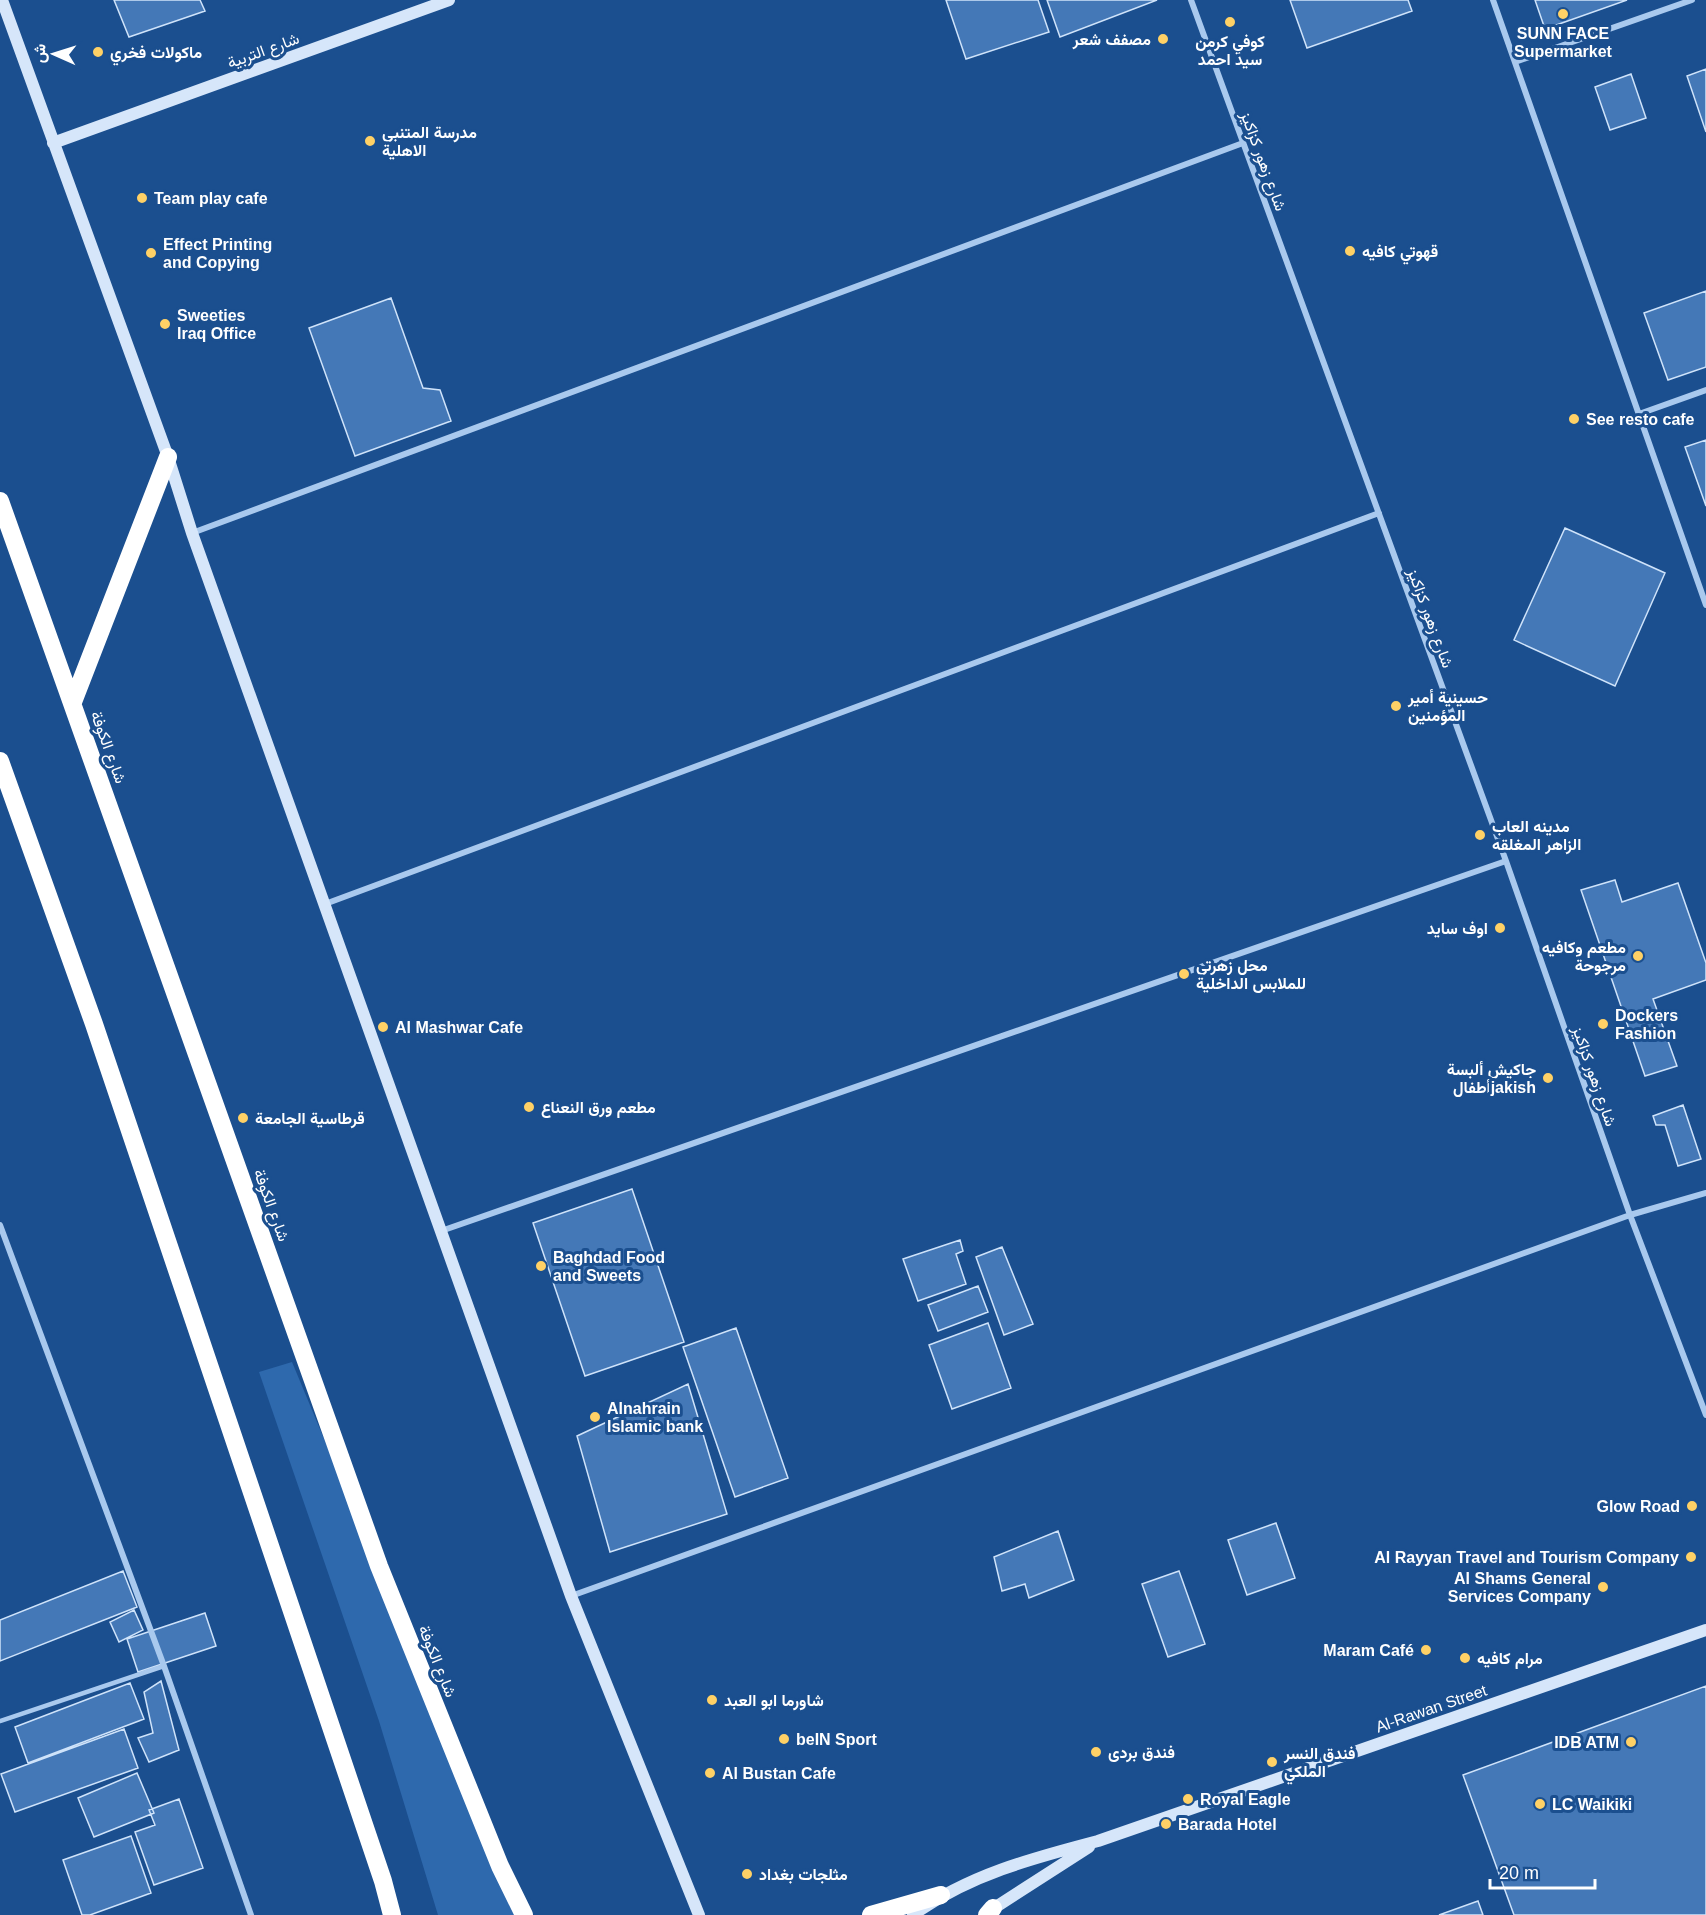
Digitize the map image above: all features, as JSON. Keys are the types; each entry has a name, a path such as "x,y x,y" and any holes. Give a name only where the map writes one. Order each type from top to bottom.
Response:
{"highway":[{"path":"73,702 168,457"},
{"name":"شارع الكوفة","path":"0,501 379,1566 525,1912"},
{"path":"0,761 109,1070 380,1869 392,1915"},
{"path":"871,1915 941,1895"}],"street":[{"path":"2,0 168,457 192,533 571,1596 699,1915"},
{"name":"شارع التربية","path":"54,143 449,0"},
{"name":"شارع زهور كزاكيز","path":"1191,0 1506,861 1630,1215 1706,1415"},
{"path":"1493,0 1706,605"},
{"path":"1515,62 1692,0"},
{"path":"192,533 1243,143"},
{"path":"1639,414 1706,390"},
{"path":"325,904 1379,513"},
{"path":"441,1231 1506,861"},
{"path":"571,1596 1630,1215 1706,1193"},
{"path":"0,1225 164,1666 251,1915"},
{"name":"Al-Rawan Street","path":"913,1915 941,1895 1019,1861 1098,1841 1706,1630"},
{"name":"Al-Rawan Street","path":"988,1913 1098,1841"}],"lane":[{"path":"0,1721 164,1666"}],"shaded area":[{"path":"292,1362 512,1890 527,1915 438,1915 379,1721 259,1372"}],"building":[{"path":"114,0 200,0 205,11 129,37"},
{"path":"946,0 1038,0 1049,32 966,59"},
{"path":"1047,0 1157,0 1060,37"},
{"path":"1290,0 1408,0 1412,11 1307,48"},
{"name":"SUNN FACE Supermarket","path":"1535,0 1627,0 1545,29"},
{"path":"1706,69 1706,132 1687,76"},
{"path":"1631,74 1646,118 1610,130 1595,87"},
{"path":"1706,291 1706,367 1668,380 1644,313"},
{"path":"391,298 423,388 440,390 451,421 355,456 309,328"},
{"path":"1706,440 1706,506 1685,447"},
{"path":"1565,528 1665,573 1615,686 1514,640"},
{"path":"1615,880 1622,902 1678,883 1706,963 1706,980 1653,999 1677,1066 1645,1076 1581,890"},
{"path":"1683,1105 1701,1159 1678,1166 1665,1125 1656,1125 1653,1116"},
{"path":"632,1189 684,1342 585,1376 533,1223"},
{"path":"960,1240 963,1251 956,1254 966,1284 918,1301 903,1259"},
{"path":"1002,1247 1033,1324 1004,1335 976,1257"},
{"path":"978,1286 988,1312 938,1331 928,1305"},
{"path":"988,1323 1011,1388 952,1409 929,1345"},
{"path":"736,1328 788,1478 735,1497 683,1347"},
{"path":"688,1384 727,1514 610,1552 577,1436"},
{"path":"1276,1523 1295,1578 1247,1595 1228,1540"},
{"path":"1058,1531 1074,1580 1029,1598 1025,1584 1002,1591 994,1557"},
{"path":"123,1571 137,1607 0,1661 0,1620"},
{"path":"1179,1571 1205,1644 1168,1657 1142,1584"},
{"path":"134,1610 143,1630 119,1642 110,1622"},
{"path":"205,1613 216,1646 138,1672 127,1639"},
{"path":"161,1681 179,1750 149,1762 138,1738 153,1733 144,1692"},
{"path":"130,1683 144,1719 28,1763 15,1727"},
{"path":"1706,1686 1706,1915 1514,1915 1463,1775"},
{"path":"124,1729 138,1768 15,1812 1,1774"},
{"path":"137,1773 154,1813 94,1837 78,1798"},
{"path":"179,1799 203,1868 154,1885 135,1832 155,1825 149,1810"},
{"path":"131,1836 151,1893 90,1915 82,1915 63,1860"},
{"path":"1478,1901 1483,1915 1439,1915"}],"place":[{"name":"SUNN FACE Supermarket","path":"1563,14"},
{"name":"كوفي كرمن سيد احمد","path":"1230,22"},
{"name":"مصفف شعر","path":"1163,39"},
{"name":"ماكولات فخري","path":"98,52"},
{"name":"مدرسة المتنبي الاهلية","path":"370,141"},
{"name":"Team play cafe","path":"142,198"},
{"name":"قهوتي كافيه","path":"1350,251"},
{"name":"Effect Printing and Copying","path":"151,253"},
{"name":"Sweeties Iraq Office","path":"165,324"},
{"name":"See resto cafe","path":"1574,419"},
{"name":"حسينية أمير المؤمنين","path":"1396,706"},
{"name":"مدينه العاب الزاهر المغلقه","path":"1480,835"},
{"name":"اوف سايد","path":"1500,928"},
{"name":"مطعم وكافيه مرجوحة","path":"1638,956"},
{"name":"محل زهرتي للملابس الداخلية","path":"1184,974"},
{"name":"Dockers Fashion","path":"1603,1024"},
{"name":"Al Mashwar Cafe","path":"383,1027"},
{"name":"جاكيش ألبسة أطفالjakish","path":"1548,1078"},
{"name":"مطعم ورق النعناع","path":"529,1107"},
{"name":"قرطاسية الجامعة","path":"243,1118"},
{"name":"Baghdad Food and Sweets","path":"541,1266"},
{"name":"Alnahrain Islamic bank","path":"595,1417"},
{"name":"Glow Road","path":"1692,1506"},
{"name":"Al Rayyan Travel and Tourism Company","path":"1691,1557"},
{"name":"Al Shams General Services Company","path":"1603,1587"},
{"name":"Maram Café","path":"1426,1650"},
{"name":"مرام كافيه","path":"1465,1658"},
{"name":"شاورما ابو العبد","path":"712,1700"},
{"name":"beIN Sport","path":"784,1739"},
{"name":"IDB ATM","path":"1631,1742"},
{"name":"فندق بردى","path":"1096,1752"},
{"name":"فندق النسر الملكي","path":"1272,1762"},
{"name":"Al Bustan Cafe","path":"710,1773"},
{"name":"Royal Eagle","path":"1188,1799"},
{"name":"LC Waikiki","path":"1540,1804"},
{"name":"Barada Hotel","path":"1166,1824"},
{"name":"مثلجات بغداد","path":"747,1874"}]}
